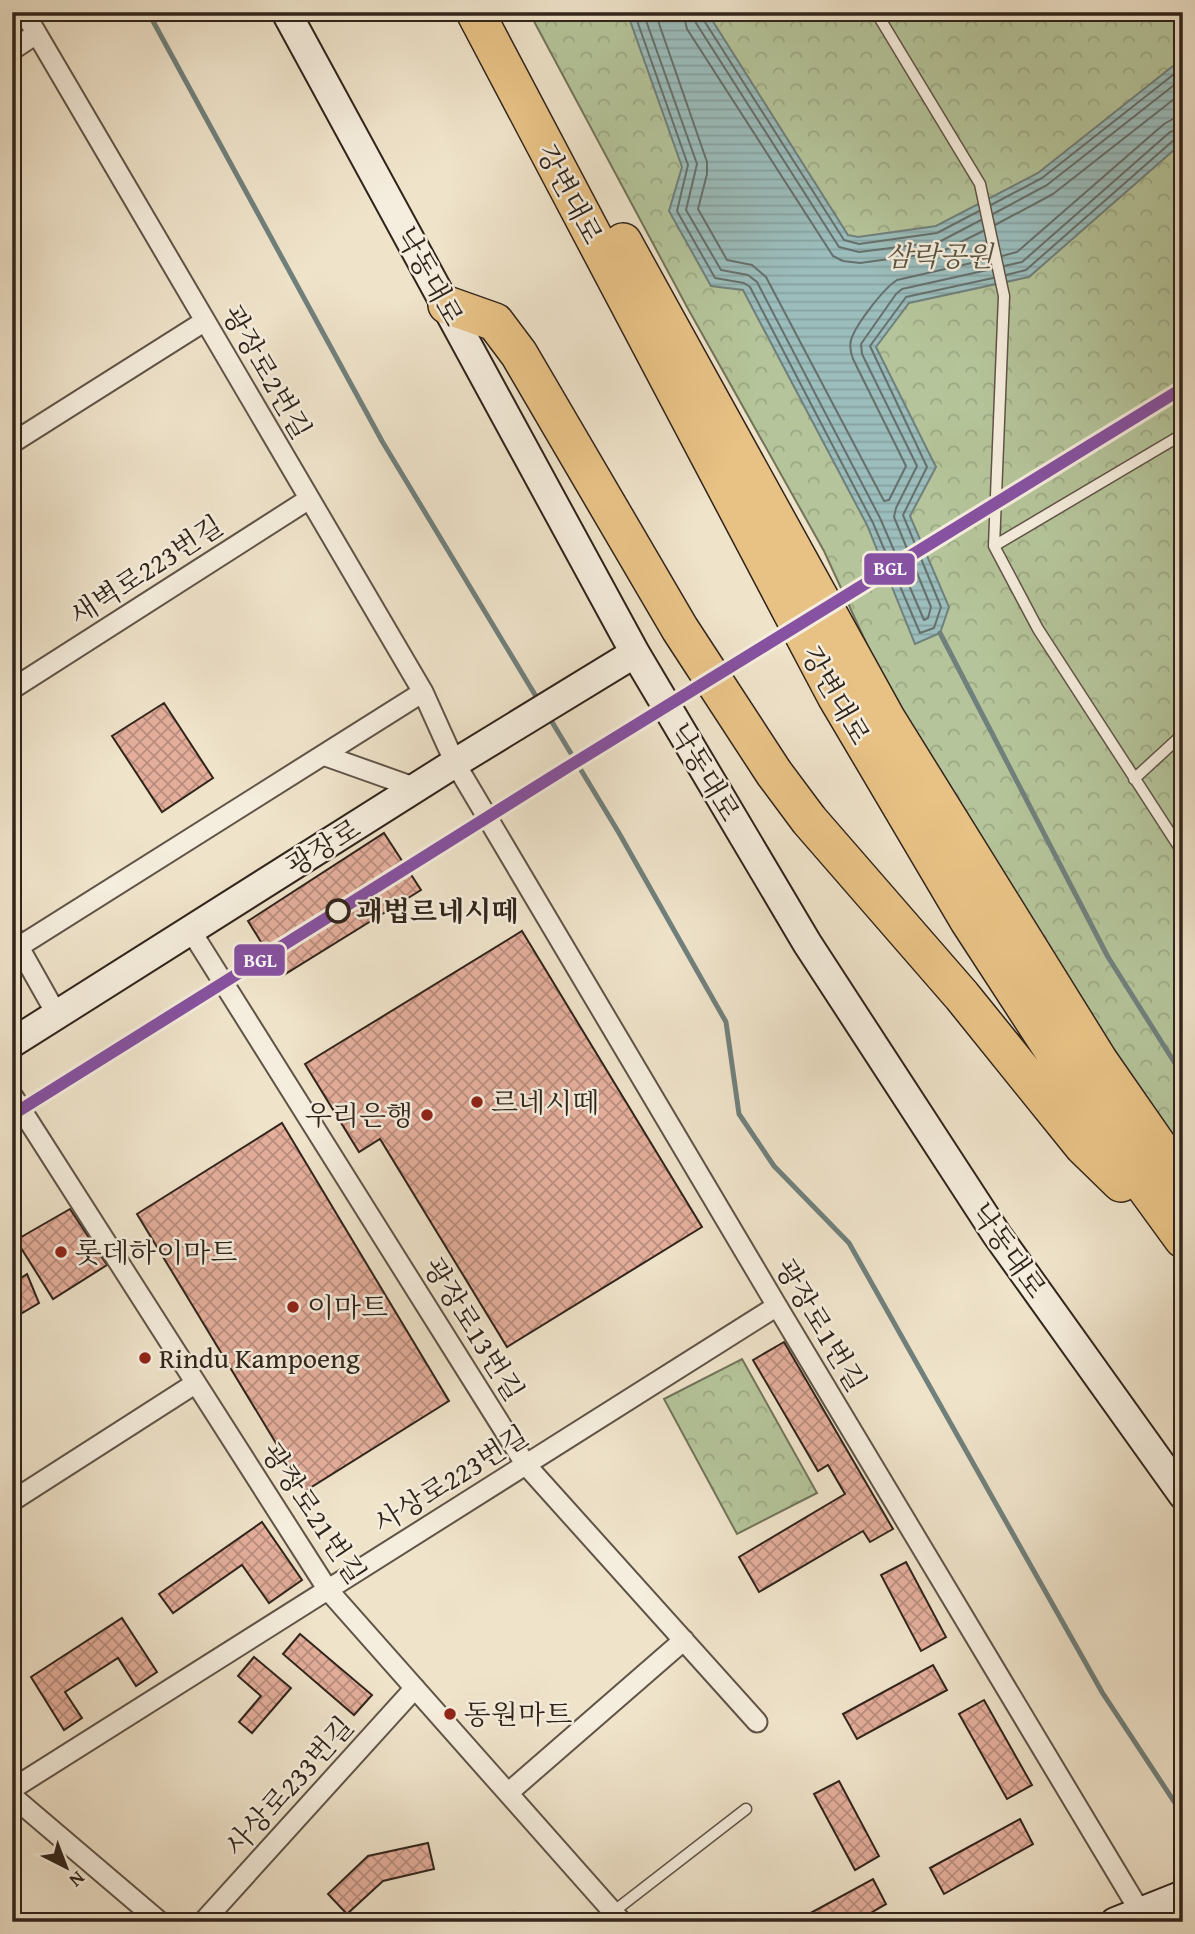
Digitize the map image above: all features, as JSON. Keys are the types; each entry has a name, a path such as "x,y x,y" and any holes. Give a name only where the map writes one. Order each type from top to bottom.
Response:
{"highway":[{"name":"강변대로","path":"475,12 836,696 969,921 1116,1147 1183,1240"},
{"name":"강변대로","path":"501,12 619,235 887,718 1099,1061 1183,1182"},
{"path":"447,305 495,322 519,355 680,629 774,773 809,821 962,996 1083,1146 1183,1240"}],"main road":[{"name":"낙동대로","path":"286,12 635,653 807,943 989,1224 1183,1495"},
{"name":"광장로","path":"12,1043 463,758 635,653"},
{"path":"1128,1917 1183,1895"}],"street":[{"name":"광장로2번길","path":"24,12 463,758"},
{"path":"12,50 36,34"},
{"path":"12,443 205,321"},
{"name":"새벽로223번길","path":"12,689 309,499"},
{"path":"57,1015 14,945 423,692"},
{"path":"323,755 416,788"},
{"name":"광장로1번길","path":"463,758 1128,1917"},
{"name":"광장로13번길","path":"191,931 526,1465 757,1722"},
{"name":"광장로21번길","path":"12,1095 328,1590 618,1917"},
{"name":"사상로223번길","path":"12,1789 777,1306"},
{"path":"12,1501 196,1383"},
{"path":"508,1793 684,1640"},
{"name":"사상로233번길","path":"204,1922 415,1688"},
{"path":"12,1796 160,1922"}],"lane":[{"path":"876,12 980,184 1004,296 994,546 1038,629 1183,853"},
{"path":"994,546 1183,433"},
{"path":"1134,779 1183,734"},
{"path":"618,1917 746,1809"}],"green space":[{"name":"삼락공원","path":"529,12 1183,12 1183,1159 955,808 869,649 824,551 687,307"},
{"path":"742,1359 817,1493 737,1534 664,1399"}],"water":[{"path":"627,12 707,12 848,235 858,237 936,226 1038,173 1183,58 1183,142 1029,277 909,303 876,347 936,467 910,516 949,607 940,633 915,644 867,525 743,290 711,286 669,211 682,167"}],"building":[{"path":"164,703 213,778 162,812 112,736"},
{"path":"384,833 421,890 282,976 248,921"},
{"name":"르네시떼","path":"522,931 702,1227 507,1347 380,1139 359,1152 305,1064"},
{"name":"이마트","path":"282,1123 449,1401 305,1491 137,1214"},
{"name":"롯데하이마트","path":"70,1209 107,1265 53,1299 16,1240"},
{"path":"27,1274 39,1303 12,1319 12,1284"},
{"path":"784,1342 893,1529 870,1542 863,1531 759,1592 739,1557 845,1494 828,1465 818,1471 753,1360"},
{"path":"262,1522 302,1580 269,1603 242,1565 173,1613 159,1594"},
{"path":"906,1562 946,1637 921,1651 881,1575"},
{"path":"122,1618 157,1672 136,1686 118,1658 65,1692 82,1718 64,1730 31,1677"},
{"path":"300,1634 372,1695 354,1715 283,1654"},
{"path":"254,1657 291,1688 252,1733 239,1722 261,1696 238,1676"},
{"path":"933,1665 947,1690 857,1739 843,1714"},
{"path":"984,1700 1032,1785 1007,1799 959,1714"},
{"path":"839,1781 879,1856 855,1870 814,1794"},
{"path":"1020,1819 1033,1844 944,1894 930,1868"},
{"path":"428,1843 434,1869 383,1881 347,1914 328,1894 368,1856"},
{"path":"873,1879 886,1904 855,1922 794,1922"},
{"path":"513,1913 514,1922 460,1922"}],"waterway":[{"path":"148,12 382,441 540,703"},
{"path":"940,633 1108,957 1183,1076"},
{"path":"549,717 619,833 726,1022 739,1114 774,1166 849,1243 1102,1692 1183,1815"}],"transit line":[{"name":"BGL","path":"12,1115 571,765 1183,388"}],"place":[{"name":"괘법르네시떼","path":"338,911"},
{"name":"르네시떼","path":"477,1102"},
{"name":"우리은행","path":"427,1115"},
{"name":"롯데하이마트","path":"61,1252"},
{"name":"이마트","path":"293,1307"},
{"name":"Rindu Kampoeng","path":"145,1358"},
{"name":"동원마트","path":"450,1714"}]}
